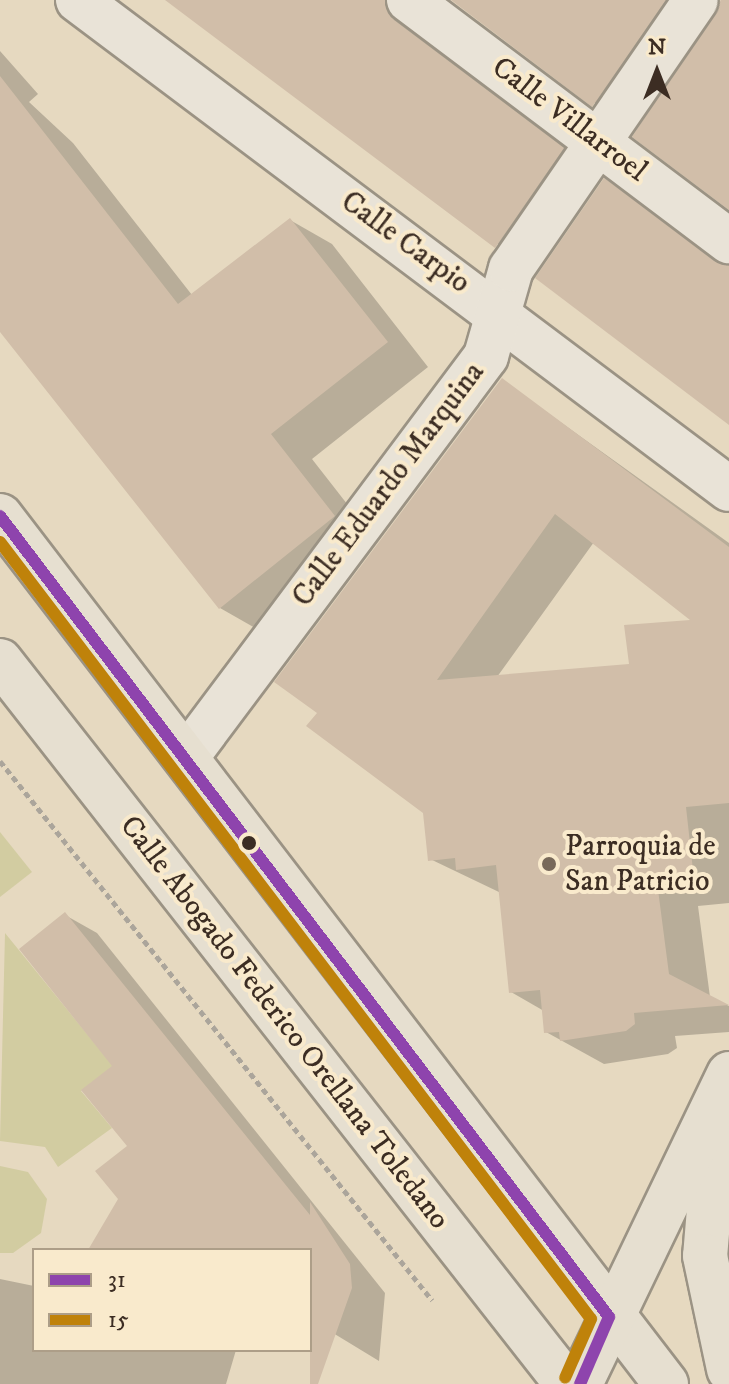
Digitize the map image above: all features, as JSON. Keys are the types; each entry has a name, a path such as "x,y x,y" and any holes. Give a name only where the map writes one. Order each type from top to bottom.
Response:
{"main road":[{"path":"0,516 187,756 609,1317 666,1384"},
{"name":"Calle Abogado Federico Orellana Toledano","path":"0,661 567,1384"},
{"path":"580,1384 609,1317 726,1079"},
{"path":"726,1079 705,1256 729,1369"}],"street":[{"name":"Calle Carpio","path":"78,0 499,311 729,489"},
{"name":"Calle Villarroel","path":"409,0 729,241"},
{"name":"Calle Eduardo Marquina","path":"187,756 486,356 511,269 696,0"}],"path":[{"path":"0,761 436,1305"}],"shaded area":[{"path":"0,832 32,872 0,897"},
{"path":"5,933 113,1066 81,1091 112,1128 58,1167 45,1147 0,1141"},
{"path":"0,1166 28,1172 47,1199 41,1233 13,1253 0,1253"}],"building":[{"path":"165,0 385,0 394,20 564,148 495,248"},
{"path":"451,0 666,0 592,107"},
{"path":"721,0 729,0 729,210 632,137"},
{"path":"0,76 178,304 290,218 388,342 271,434 335,516 219,609 0,332"},
{"path":"604,178 729,265 729,425 535,278"},
{"path":"502,378 729,547 729,803 686,807 694,879 657,882 669,974 729,1005 634,1013 635,1024 626,1031 560,1041 559,1032 544,1033 540,990 509,993 496,865 456,870 455,858 428,861 423,813 306,726 317,713 274,682","holes":["555,514 690,620 624,625 629,664 437,680"]},
{"path":"65,912 310,1215 310,1202 350,1264 352,1288 318,1384 310,1384 312,1248 89,1248 118,1199 95,1171 127,1146 81,1090 112,1066 19,949"}],"transit line":[{"name":"31","path":"0,516 609,1317 580,1384"},
{"name":"15","path":"0,542 591,1319 565,1378"}],"place":[{"name":"Parroquia de San Patricio","path":"549,864"}]}
